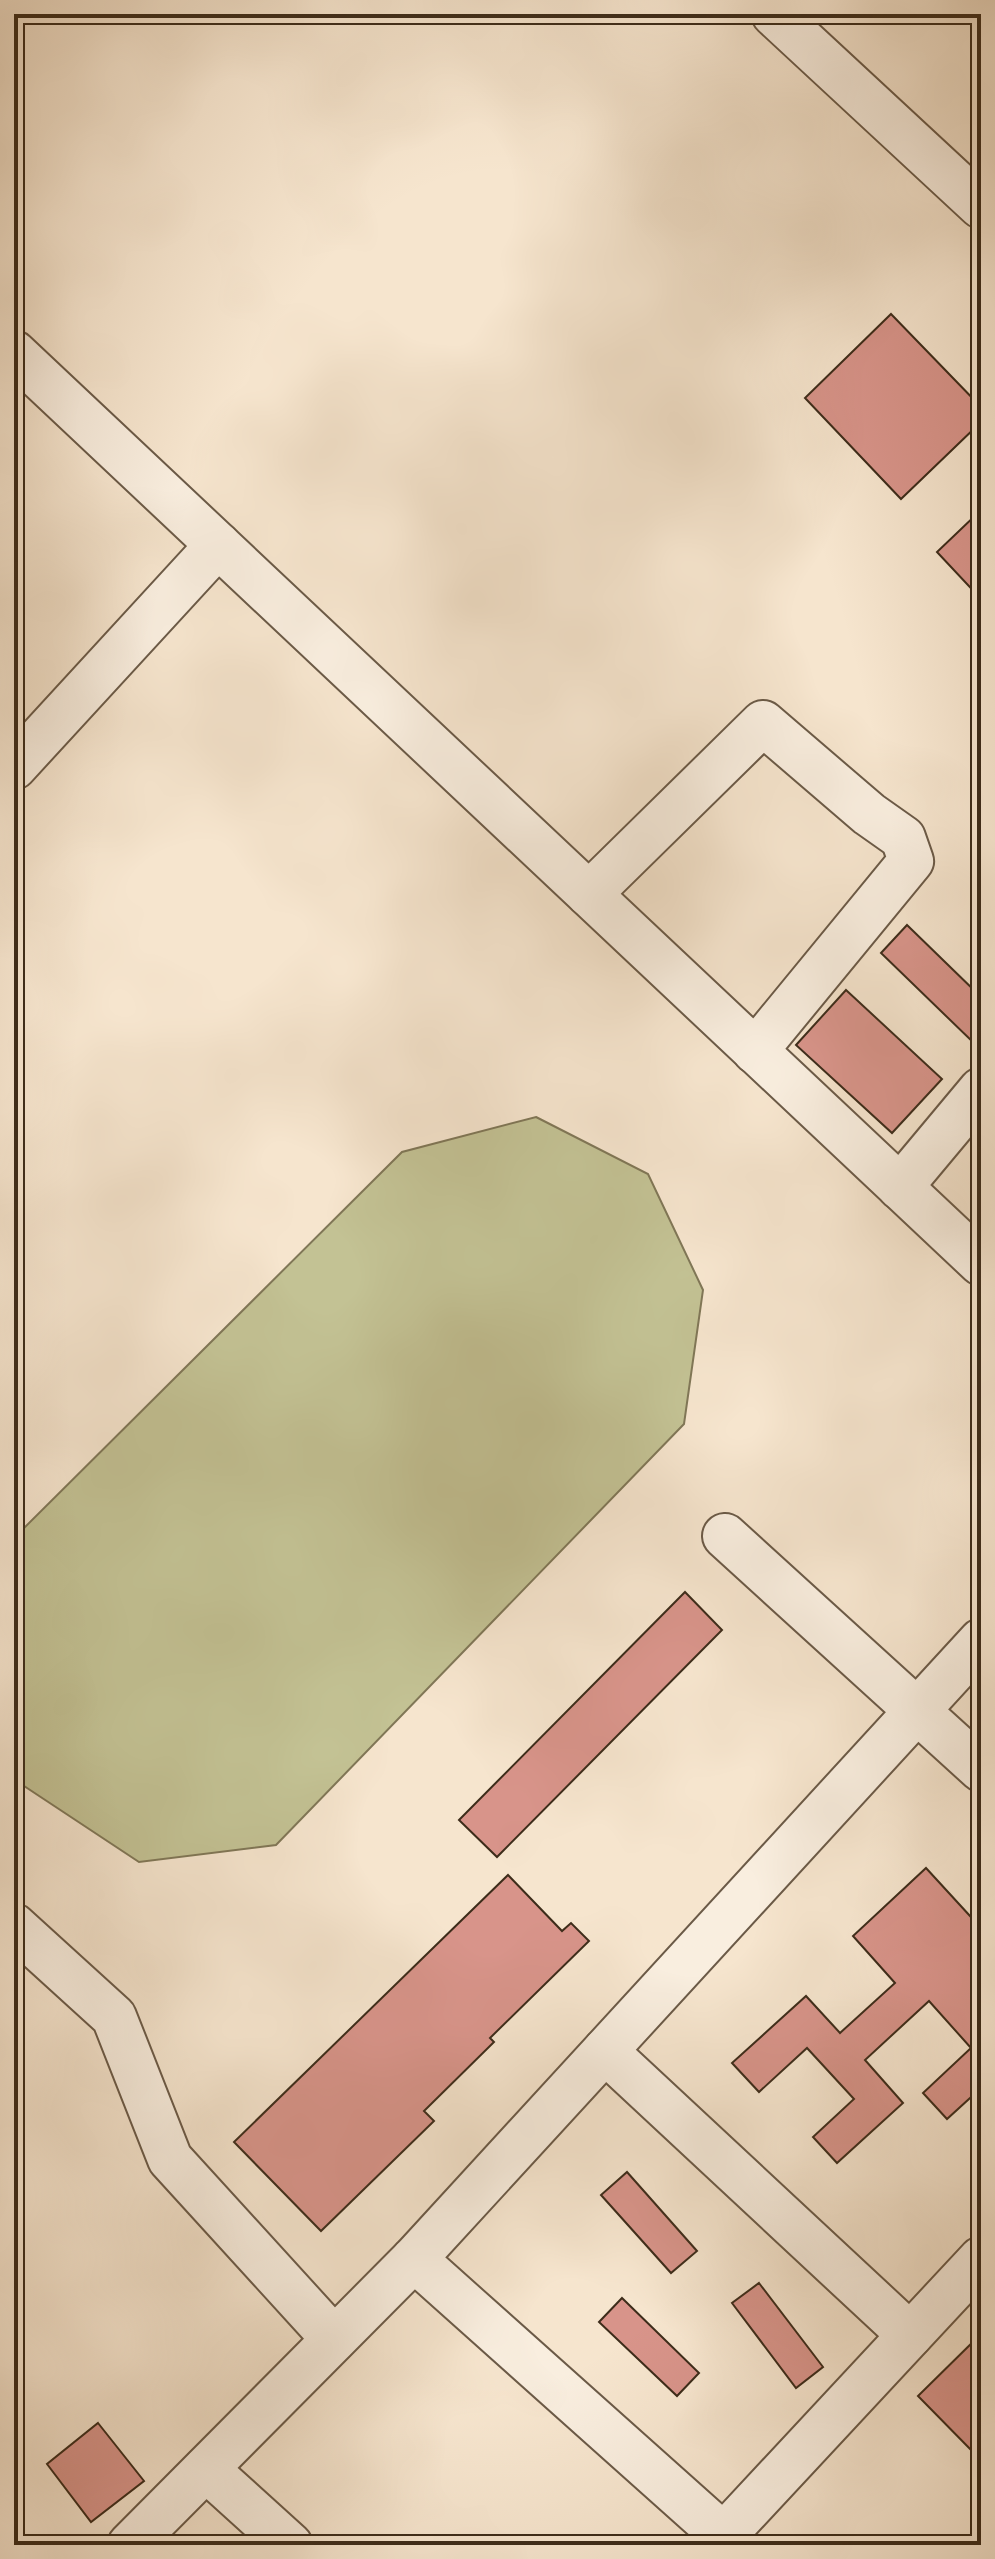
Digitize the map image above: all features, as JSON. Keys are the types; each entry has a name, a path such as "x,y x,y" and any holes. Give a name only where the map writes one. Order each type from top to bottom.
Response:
{"lane":[{"path":"774,14 981,206"},
{"path":"14,353 981,1263"},
{"path":"14,767 218,545"},
{"path":"589,894 763,723 869,814 903,838 911,861 755,1051"},
{"path":"900,1187 981,1090"},
{"path":"725,1536 981,1769"},
{"path":"130,2545 414,2259 981,1641"},
{"path":"14,1926 114,2017 170,2159 334,2339"},
{"path":"605,2051 910,2335"},
{"path":"414,2259 729,2540 981,2259"},
{"path":"206,2469 290,2545"}],"shaded area":[{"path":"536,1117 648,1174 703,1290 684,1424 276,1845 139,1862 15,1780 14,1538 402,1152"}],"building":[{"path":"891,314 981,407 981,422 901,499 805,398"},
{"path":"981,510 981,599 937,552"},
{"path":"907,925 981,997 981,1041 977,1046 881,953"},
{"path":"846,990 942,1079 892,1133 796,1045"},
{"path":"685,1592 722,1630 497,1857 459,1820"},
{"path":"926,1868 981,1928 981,2088 947,2119 923,2093 971,2048 929,2001 865,2060 903,2103 837,2163 813,2137 854,2099 807,2048 759,2092 732,2063 806,1996 840,2033 895,1983 853,1936"},
{"path":"508,1875 562,1931 571,1923 589,1941 490,2038 494,2042 424,2111 434,2121 321,2231 234,2142"},
{"path":"627,2172 697,2251 671,2273 601,2195"},
{"path":"759,2283 823,2367 796,2388 732,2303"},
{"path":"622,2298 699,2373 677,2396 599,2322"},
{"path":"981,2334 981,2450 976,2455 918,2396"},
{"path":"98,2423 144,2481 91,2522 47,2464"}]}
